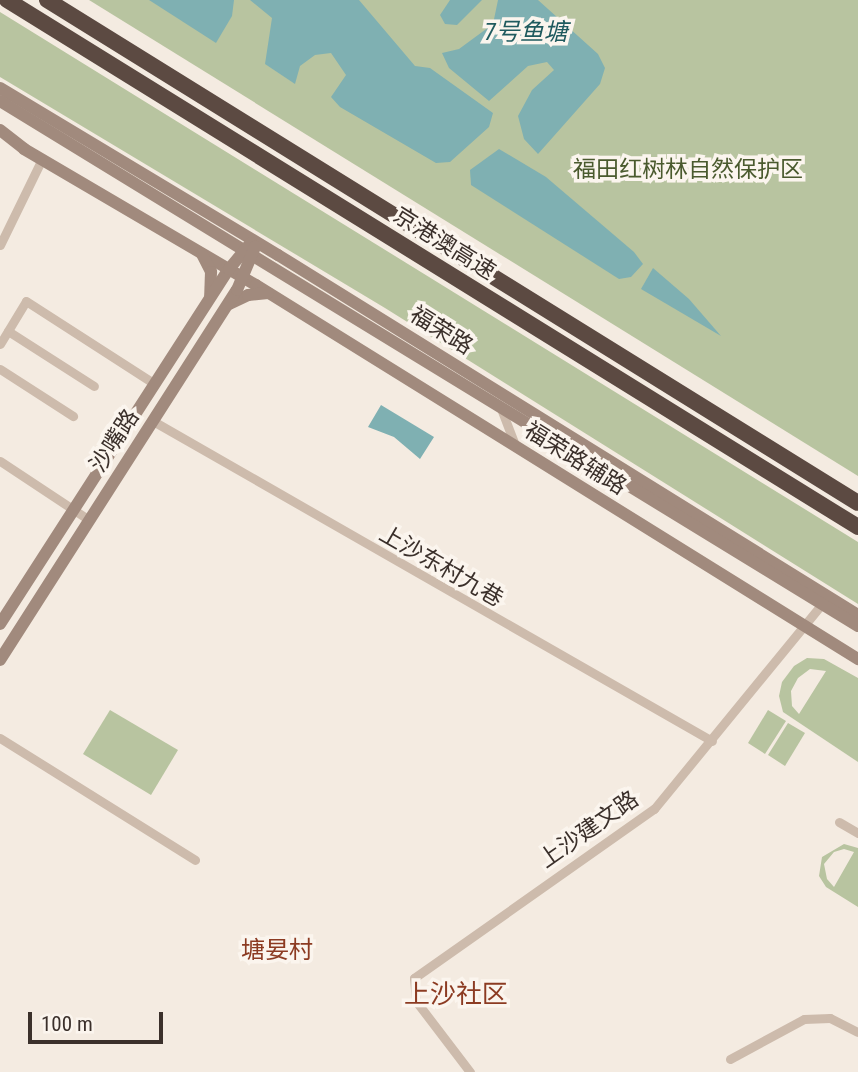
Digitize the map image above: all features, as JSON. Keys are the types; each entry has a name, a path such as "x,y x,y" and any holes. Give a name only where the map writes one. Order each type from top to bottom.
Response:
{"highway":[{"name":"京港澳高速","path":"7,0 858,527"},
{"name":"京港澳高速","path":"47,0 858,503"}],"street":[{"name":"福荣路","path":"0,88 825,600 858,626"},
{"name":"福荣路","path":"0,101 253,246 278,267 499,404 825,600 858,614"},
{"name":"福荣路辅路","path":"0,130 42,159 229,269 246,275 270,294 858,659"},
{"path":"0,245 42,159"},
{"name":"沙嘴路","path":"0,624 229,269 253,246"},
{"name":"沙嘴路","path":"0,660 227,307 246,275 253,246"},
{"path":"202,253 212,274 208,302"},
{"path":"246,275 260,265 278,267"},
{"path":"227,307 248,295 270,294"},
{"path":"0,344 26,301 155,384"},
{"path":"8,331 94,386"},
{"path":"0,369 74,416"},
{"path":"499,404 515,446"},
{"name":"上沙东村九巷","path":"153,421 712,741"},
{"path":"0,461 89,520"},
{"name":"上沙建文路","path":"470,1072 416,1002 411,985 414,978 639,822 668,796 825,600"},
{"path":"0,738 195,860"},
{"path":"839,822 858,833"},
{"path":"730,1059 804,1019 830,1018 858,1032"}],"green space":[{"name":"福田红树林自然保护区","path":"89,0 858,0 858,476"},
{"path":"0,12 858,542 858,604 385,308 0,77"},
{"path":"807,658 824,659 858,678 858,762 783,712 779,696 782,682 794,666","holes":["810,669 826,671 799,714 792,706 791,691 798,678"]},
{"path":"110,710 178,750 151,795 83,754"},
{"path":"768,710 786,721 765,754 748,743"},
{"path":"788,723 805,733 785,766 768,755"},
{"path":"844,844 858,848 858,907 826,887 819,876 822,857","holes":["844,849 854,852 834,887 827,879 824,864 834,852"]}],"water":[{"path":"149,0 234,0 232,16 216,43"},
{"path":"250,0 359,0 415,66 430,68 493,113 489,127 450,162 436,163 340,107 331,97 346,75 331,53 315,55 300,66 295,84 265,64 272,18"},
{"path":"450,0 482,0 457,25 445,24 440,15"},
{"name":"7号鱼塘","path":"498,0 538,0 598,54 605,68 600,84 538,154 524,139 518,116 532,90 554,70 547,62 528,66 489,101 449,68 442,53 459,49 493,24"},
{"path":"499,149 546,177 634,252 643,264 631,277 619,279 471,185 470,170"},
{"path":"653,268 689,299 721,336 641,289"},
{"path":"381,405 434,437 420,459 394,437 368,427"}],"district":[{"name":"塘妟村","path":"277,951"},
{"name":"上沙社区","path":"456,995"}]}
